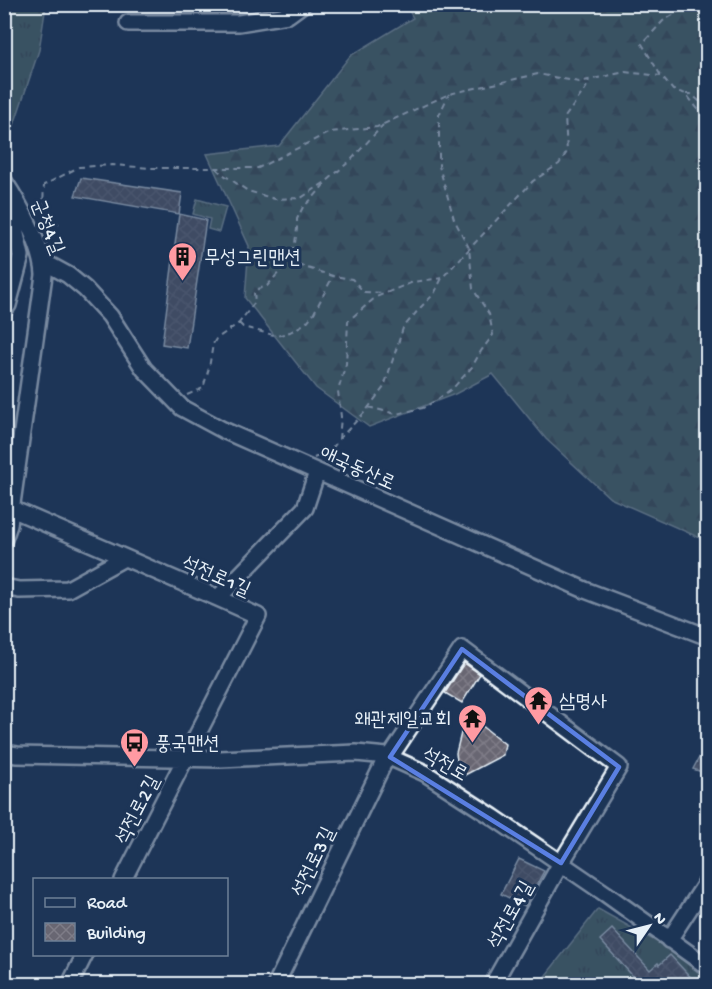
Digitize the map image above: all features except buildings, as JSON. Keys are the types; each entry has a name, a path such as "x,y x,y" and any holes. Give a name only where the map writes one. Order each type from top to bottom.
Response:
{"street":[{"path":"128,23 239,23 288,15 303,4"},
{"name":"군청4길","path":"4,181 13,194 44,262 12,509 4,539"},
{"path":"4,193 11,212 21,256 8,305 4,310"},
{"name":"애국동산로","path":"44,262 68,275 85,289 110,316 144,369 182,408 223,430 585,590 708,638"},
{"path":"219,598 305,508 313,470"},
{"name":"석전로1길","path":"12,509 258,616 186,758"},
{"path":"4,587 19,590 68,589 124,558"},
{"name":"석전로3길","path":"276,984 388,756 462,649 619,767 561,863"},
{"name":"석전로","path":"4,753 220,759 356,753 388,756 425,773 493,817 708,968"},
{"name":"석전로2길","path":"124,878 186,758"},
{"name":"석전로4길","path":"494,984 561,863"},
{"path":"669,940 708,880"},
{"path":"70,984 84,956"}],"path":[{"path":"691,4 663,21 642,44 661,76 673,90 691,94 699,101 708,98"},
{"path":"59,225 43,205 44,185 79,167 112,165 152,168 258,168 330,132 377,128 449,94 538,74 579,82 625,72 661,76"},
{"path":"313,470 314,458 332,449 384,387 403,328 434,294 442,278 533,181 559,164 567,152 565,117 586,88 589,80"},
{"path":"368,407 396,414 423,408 454,387 472,367 493,335 489,314 473,289 469,248 454,219 439,166 439,115 449,94"},
{"path":"686,94 708,122"},
{"path":"216,168 248,191 275,199 301,198 327,181 351,160 385,124"},
{"path":"173,399 203,388 213,344 216,339 239,323 255,302 254,293 267,286 288,262 295,243 297,219 303,207 327,181"},
{"path":"288,262 333,276 352,279 364,292 388,293"},
{"path":"239,323 243,327 277,336 290,332 306,323 314,313 333,276"},
{"path":"339,439 341,417 338,391 346,364 348,321 376,297 413,282 442,278"}],"highlighted area":[{"path":"462,649 619,767 561,863 390,757"}],"green space":[{"path":"5,4 46,5 39,50 14,125 5,133"},
{"path":"406,5 707,5 707,541 610,498 546,439 493,374 455,394 369,427 316,388 245,298 249,246 207,154 279,146 350,56 413,18"},
{"path":"197,199 226,207 219,232 208,229 210,219 193,214"},
{"path":"598,909 666,947 708,980 707,984 539,984"}],"place":[{"name":"무성그린맨션","path":"183,282"},
{"name":"삼명사","path":"538,726"},
{"name":"왜관제일교회","path":"472,744"},
{"name":"풍국맨션","path":"134,768"}]}
